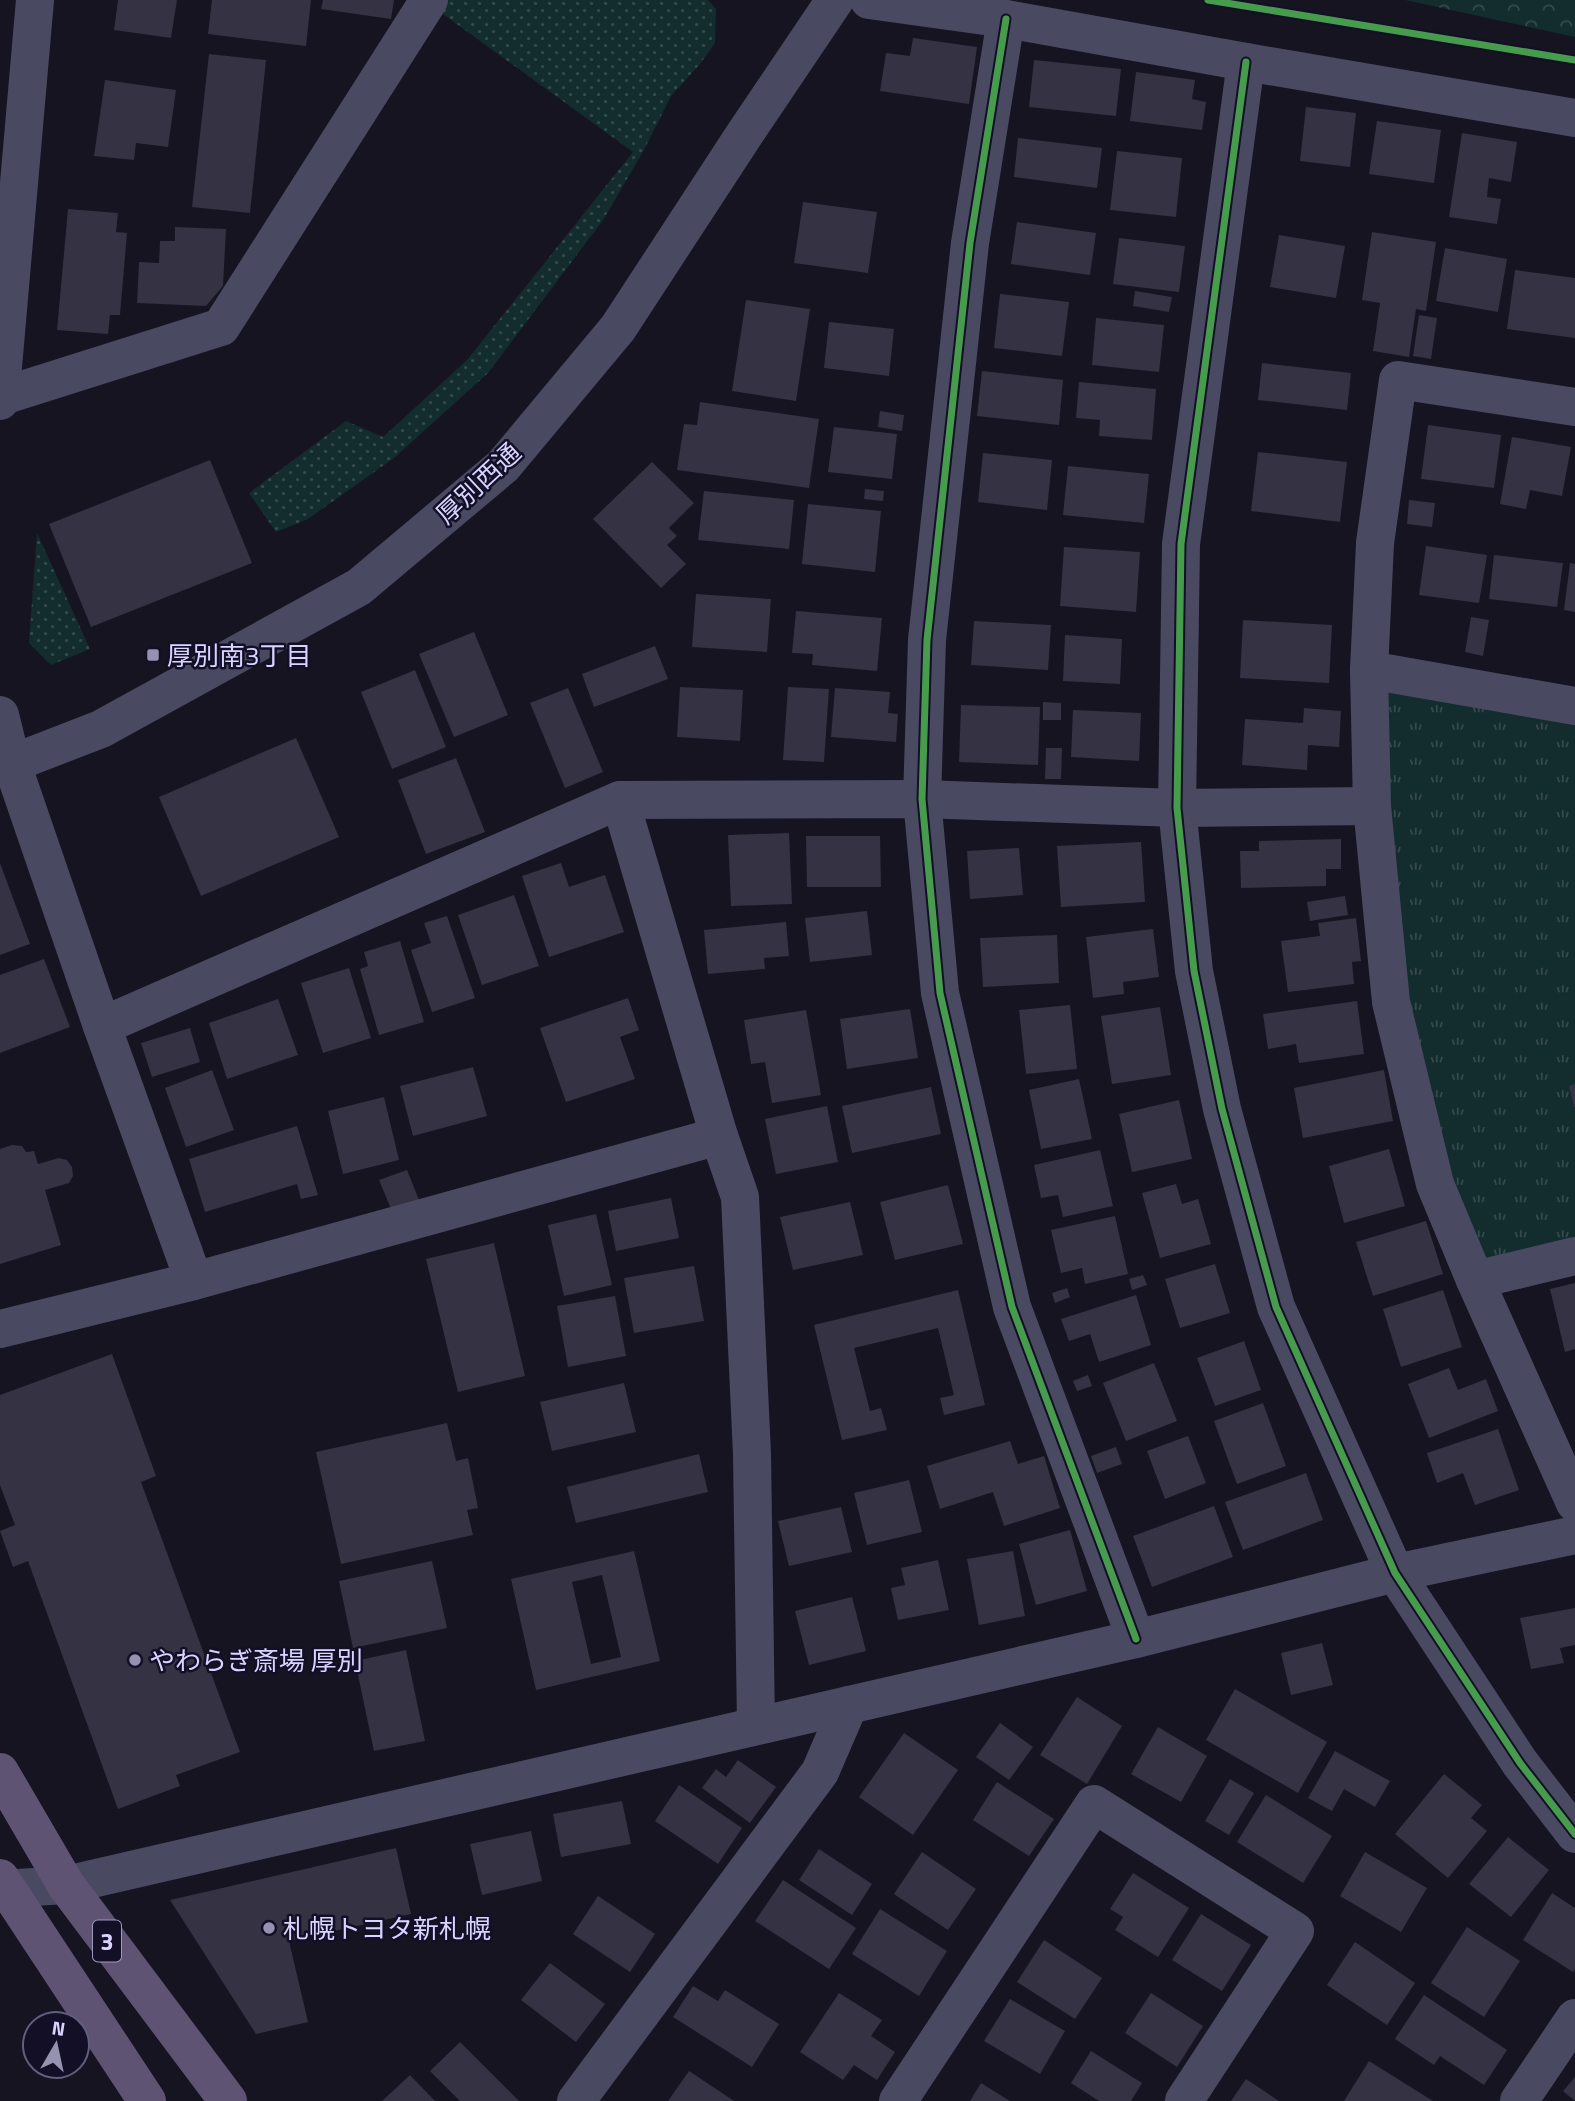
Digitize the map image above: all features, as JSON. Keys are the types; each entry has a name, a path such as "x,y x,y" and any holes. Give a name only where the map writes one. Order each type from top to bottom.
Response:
{"main road":[{"name":"3","path":"0,1772 66,1885 228,2101"},
{"name":"3","path":"2,1885 147,2101"}],"street":[{"path":"35,0 13,116 0,398 221,327 429,0"},
{"name":"厚別西通","path":"6,766 101,729 359,587 503,466 618,328 835,0"},
{"path":"869,0 1006,19 1575,118"},
{"path":"1006,19 970,243 927,640 922,799 940,993 1012,1307 1136,1639"},
{"path":"1246,62 1181,544 1177,808 1194,971 1222,1109 1276,1307 1395,1573 1520,1763 1575,1834"},
{"path":"1575,407 1398,380 1375,543 1369,670 1372,806 1391,1002 1435,1184 1575,1503"},
{"path":"1369,670 1575,706"},
{"path":"0,715 6,766 194,1281"},
{"path":"102,1026 620,800 922,799 1177,808 1372,806"},
{"path":"620,800 719,1136 740,1197 752,1454 756,1725"},
{"path":"0,1328 194,1281 719,1136"},
{"path":"1475,1280 1575,1256"},
{"path":"2,1885 66,1885 1136,1639 1395,1573 1575,1535"},
{"path":"576,2101 820,1772 849,1705"},
{"path":"898,2101 1094,1804 1295,1931 1184,2101"},
{"path":"1518,2101 1575,2018"}],"green space":[{"path":"443,0 708,0 716,9 715,43 671,96 644,150 603,220 488,373 394,458 308,519 276,532 249,493 346,421 383,437 467,360 633,152 436,9"},
{"path":"1405,0 1575,0 1575,37"},
{"path":"37,533 90,649 51,665 29,643"},
{"path":"1369,670 1575,706 1575,1256 1475,1280 1391,1002"}],"building":[{"path":"118,0 177,0 171,38 114,30"},
{"path":"212,0 311,0 306,46 208,34"},
{"path":"323,0 394,0 391,19 321,9"},
{"path":"913,38 977,47 969,104 880,91 886,53 910,56"},
{"path":"209,54 266,60 250,213 192,207"},
{"path":"1034,60 1121,69 1116,116 1029,107"},
{"path":"1136,72 1195,80 1192,99 1206,102 1202,130 1130,121"},
{"path":"105,80 176,90 168,147 136,143 134,160 94,156"},
{"path":"1306,107 1356,113 1350,167 1300,161"},
{"path":"1377,121 1441,130 1434,183 1369,174"},
{"path":"1462,133 1517,142 1511,182 1489,178 1487,197 1501,199 1497,224 1449,217"},
{"path":"1018,138 1102,148 1097,188 1014,177"},
{"path":"1117,151 1182,158 1176,217 1110,210"},
{"path":"803,202 877,212 868,273 794,263"},
{"path":"68,209 118,213 116,232 127,233 120,315 110,315 108,334 57,330"},
{"path":"1017,222 1096,233 1090,275 1011,264"},
{"path":"175,227 226,229 223,286 206,306 137,303 139,262 159,263 160,241 175,241"},
{"path":"1372,232 1436,242 1426,311 1416,309 1409,357 1373,351 1380,303 1362,300"},
{"path":"1279,235 1345,246 1336,298 1270,287"},
{"path":"1119,238 1185,246 1179,292 1113,284"},
{"path":"1445,248 1507,259 1498,312 1436,301"},
{"path":"1515,270 1575,278 1575,338 1507,329"},
{"path":"1135,291 1172,297 1169,312 1133,306"},
{"path":"1000,294 1069,302 1062,356 994,348"},
{"path":"746,300 810,309 796,401 732,391"},
{"path":"1419,315 1437,318 1431,359 1413,356"},
{"path":"1096,318 1164,325 1159,372 1092,365"},
{"path":"829,322 894,329 889,376 824,368"},
{"path":"1262,363 1351,373 1347,410 1258,400"},
{"path":"982,371 1063,380 1059,425 977,416"},
{"path":"1079,382 1156,389 1152,440 1099,436 1100,420 1076,418"},
{"path":"700,402 819,419 809,488 677,470 684,424 697,425"},
{"path":"880,411 904,415 902,431 878,427"},
{"path":"1428,425 1501,435 1494,488 1421,479"},
{"path":"834,427 897,434 892,479 828,472"},
{"path":"1512,437 1571,447 1562,496 1530,490 1526,509 1500,504"},
{"path":"1258,452 1347,462 1340,522 1251,511"},
{"path":"983,453 1052,460 1047,510 978,502"},
{"path":"210,460 252,563 91,627 49,524"},
{"path":"652,462 694,503 669,528 677,536 667,545 686,564 661,588 593,519"},
{"path":"1068,466 1149,474 1144,523 1063,515"},
{"path":"865,489 884,491 883,501 864,499"},
{"path":"704,491 794,500 789,549 698,540"},
{"path":"1409,500 1435,503 1432,527 1407,524"},
{"path":"808,504 881,511 875,572 802,564"},
{"path":"1426,546 1487,555 1479,603 1419,595"},
{"path":"1064,547 1140,552 1136,612 1060,606"},
{"path":"1494,555 1563,563 1557,607 1489,599"},
{"path":"1570,563 1575,564 1575,612 1564,610"},
{"path":"696,594 771,599 767,652 692,647"},
{"path":"796,611 882,618 877,671 812,665 813,654 792,653"},
{"path":"1471,617 1489,620 1483,656 1465,652"},
{"path":"1243,620 1332,625 1329,683 1240,678"},
{"path":"974,621 1051,625 1048,670 971,665"},
{"path":"474,632 508,715 454,737 419,654"},
{"path":"1065,635 1122,639 1120,684 1063,681"},
{"path":"655,646 668,679 594,707 582,674"},
{"path":"415,670 446,747 392,769 361,692"},
{"path":"680,687 743,690 740,741 677,737"},
{"path":"788,687 829,689 824,762 783,760"},
{"path":"568,688 603,772 565,788 530,703"},
{"path":"835,688 890,692 888,713 898,714 896,742 831,737"},
{"path":"1043,702 1061,703 1061,720 1043,720"},
{"path":"961,705 1040,707 1038,765 959,762"},
{"path":"1304,708 1341,711 1339,747 1308,745 1307,770 1242,765 1245,719 1303,723"},
{"path":"1073,710 1141,713 1139,761 1071,757"},
{"path":"296,738 339,837 201,896 159,797"},
{"path":"1046,748 1062,748 1061,779 1045,779"},
{"path":"456,758 485,832 426,854 398,780"},
{"path":"789,833 792,904 731,906 728,835"},
{"path":"806,836 880,836 881,887 807,887"},
{"path":"1341,839 1341,869 1326,869 1326,886 1241,888 1240,851 1259,851 1259,841"},
{"path":"1141,842 1145,902 1061,907 1057,846"},
{"path":"1019,848 1023,895 970,899 967,851"},
{"path":"0,863 30,944 0,955"},
{"path":"561,863 569,887 605,875 624,932 549,957 522,876"},
{"path":"514,895 539,966 482,985 458,915"},
{"path":"1345,896 1348,915 1310,921 1307,902"},
{"path":"867,911 872,955 810,962 805,918"},
{"path":"447,916 475,998 432,1012 411,950 431,943 424,923"},
{"path":"1356,918 1361,961 1352,962 1354,984 1288,992 1281,941 1320,936 1318,923"},
{"path":"786,922 789,956 764,958 765,969 708,974 704,930"},
{"path":"1153,929 1159,977 1123,982 1124,994 1093,998 1086,937"},
{"path":"1057,935 1059,983 983,987 980,938"},
{"path":"400,941 424,1022 379,1035 360,969 368,966 364,952"},
{"path":"44,959 70,1027 0,1053 0,975"},
{"path":"349,968 371,1038 323,1053 301,983"},
{"path":"628,998 639,1030 620,1037 635,1079 566,1102 540,1028"},
{"path":"278,999 298,1055 227,1079 209,1023"},
{"path":"1357,1001 1364,1054 1299,1063 1296,1044 1268,1049 1263,1014"},
{"path":"1070,1005 1077,1069 1026,1074 1019,1010"},
{"path":"1160,1007 1171,1075 1112,1084 1101,1016"},
{"path":"910,1009 918,1058 847,1069 840,1019"},
{"path":"806,1010 821,1095 772,1103 765,1062 751,1064 744,1020"},
{"path":"190,1028 200,1062 152,1077 141,1043"},
{"path":"473,1067 487,1116 413,1136 400,1086"},
{"path":"212,1070 234,1130 186,1147 165,1088"},
{"path":"1384,1070 1393,1121 1303,1138 1294,1088"},
{"path":"1079,1079 1092,1139 1041,1149 1029,1090"},
{"path":"1575,1084 1575,1107 1574,1107 1569,1086"},
{"path":"931,1087 941,1134 852,1153 842,1106"},
{"path":"384,1097 399,1160 343,1174 328,1111"},
{"path":"1179,1100 1192,1159 1132,1172 1119,1114"},
{"path":"827,1106 838,1162 776,1174 765,1119"},
{"path":"297,1126 318,1195 301,1199 297,1184 205,1212 189,1159"},
{"path":"12,1145 22,1146 26,1152 34,1151 38,1164 59,1158 67,1160 72,1167 73,1176 69,1183 45,1190 61,1245 0,1264 0,1149"},
{"path":"1389,1149 1405,1206 1344,1223 1329,1166"},
{"path":"1100,1150 1113,1206 1063,1217 1058,1195 1041,1198 1034,1165"},
{"path":"407,1170 421,1205 394,1216 379,1180"},
{"path":"1176,1184 1182,1204 1198,1199 1211,1244 1160,1258 1142,1193"},
{"path":"948,1185 963,1244 895,1260 880,1202"},
{"path":"671,1198 679,1238 616,1251 608,1211"},
{"path":"850,1202 863,1255 793,1270 780,1217"},
{"path":"596,1214 612,1285 564,1296 548,1225"},
{"path":"1115,1216 1128,1274 1085,1284 1082,1268 1061,1273 1051,1230"},
{"path":"1426,1221 1443,1274 1373,1296 1356,1242"},
{"path":"494,1243 525,1376 458,1392 426,1259"},
{"path":"1215,1264 1230,1313 1180,1328 1165,1279"},
{"path":"694,1266 704,1321 634,1333 624,1278"},
{"path":"1143,1275 1147,1285 1132,1290 1129,1279"},
{"path":"1575,1283 1575,1349 1565,1352 1550,1289"},
{"path":"1067,1288 1070,1297 1055,1303 1052,1293"},
{"path":"958,1290 985,1405 944,1415 940,1398 954,1395 938,1328 854,1348 870,1411 881,1408 887,1430 842,1440 814,1325"},
{"path":"1443,1290 1462,1347 1401,1367 1383,1309"},
{"path":"1136,1295 1151,1345 1099,1362 1090,1334 1069,1341 1061,1319"},
{"path":"615,1296 626,1356 568,1367 557,1306"},
{"path":"1244,1341 1261,1390 1215,1406 1197,1358"},
{"name":"やわらぎ斎場 厚別","path":"112,1354 156,1476 141,1482 240,1752 176,1775 180,1786 118,1809 28,1561 13,1567 0,1531 15,1525 0,1485 0,1395"},
{"path":"1154,1363 1177,1421 1126,1441 1103,1383"},
{"path":"1449,1368 1458,1390 1486,1379 1498,1411 1429,1438 1408,1384"},
{"path":"1088,1375 1092,1386 1077,1391 1073,1381"},
{"path":"624,1383 636,1432 552,1451 540,1402"},
{"path":"1263,1403 1286,1466 1237,1484 1214,1421"},
{"path":"447,1423 456,1461 468,1458 478,1508 467,1510 473,1535 341,1564 316,1452"},
{"path":"1498,1429 1519,1490 1475,1505 1463,1473 1437,1483 1427,1453"},
{"path":"1188,1436 1206,1483 1165,1499 1147,1451"},
{"path":"1010,1441 1018,1464 1044,1456 1060,1508 1004,1526 993,1492 940,1509 927,1466"},
{"path":"1116,1447 1122,1464 1097,1473 1091,1456"},
{"path":"699,1454 708,1492 576,1523 567,1487"},
{"path":"1306,1473 1323,1520 1243,1550 1225,1502"},
{"path":"909,1480 922,1532 867,1545 854,1493"},
{"path":"1214,1506 1233,1557 1152,1587 1133,1536"},
{"path":"841,1507 852,1552 789,1566 778,1521"},
{"path":"1070,1530 1087,1591 1036,1605 1019,1544"},
{"path":"634,1551 660,1661 536,1690 511,1579","holes":["602,1575 621,1657 591,1664 572,1582"]},
{"path":"1013,1551 1025,1616 979,1625 967,1559"},
{"path":"938,1560 949,1610 898,1620 891,1588 905,1585 901,1568"},
{"path":"432,1561 447,1628 353,1648 339,1581"},
{"path":"852,1597 866,1651 809,1665 795,1611"},
{"path":"1575,1608 1575,1645 1560,1648 1564,1663 1531,1669 1520,1618"},
{"path":"1322,1643 1333,1685 1291,1695 1281,1653"},
{"path":"406,1650 425,1741 374,1751 355,1661"},
{"path":"1235,1689 1327,1742 1298,1793 1206,1740"},
{"path":"1077,1697 1122,1726 1087,1784 1040,1755"},
{"path":"1000,1723 1033,1747 1009,1780 976,1757"},
{"path":"1158,1727 1207,1756 1181,1802 1131,1774"},
{"path":"904,1733 958,1770 913,1835 859,1797"},
{"path":"1335,1751 1390,1781 1375,1807 1344,1789 1332,1811 1308,1798"},
{"path":"738,1760 776,1787 750,1823 702,1788 716,1769 726,1777"},
{"path":"1444,1774 1482,1805 1471,1818 1487,1831 1448,1878 1395,1834"},
{"path":"1230,1779 1254,1793 1229,1835 1205,1821"},
{"path":"997,1782 1054,1819 1029,1856 973,1820"},
{"path":"679,1785 742,1828 718,1864 655,1821"},
{"path":"1266,1795 1332,1836 1303,1883 1237,1842"},
{"path":"622,1801 631,1844 561,1857 553,1814"},
{"path":"531,1831 542,1881 482,1895 470,1844"},
{"path":"1508,1837 1549,1870 1511,1917 1469,1884"},
{"name":"札幌トヨタ新札幌","path":"396,1848 411,1914 289,1941 308,2022 256,2034 170,1900"},
{"path":"819,1849 872,1884 852,1915 799,1880"},
{"path":"922,1852 976,1889 948,1930 894,1894"},
{"path":"1365,1852 1427,1888 1401,1932 1340,1896"},
{"path":"1133,1873 1189,1908 1158,1957 1115,1930 1123,1917 1110,1909"},
{"path":"783,1880 856,1928 829,1969 755,1921"},
{"path":"1552,1893 1575,1908 1573,1972 1523,1940"},
{"path":"598,1896 655,1934 630,1972 573,1934"},
{"path":"880,1909 947,1951 919,1996 852,1954"},
{"path":"1201,1914 1251,1945 1222,1991 1172,1960"},
{"path":"1467,1927 1520,1961 1484,2017 1431,1983"},
{"path":"1044,1940 1102,1978 1075,2019 1017,1982"},
{"path":"1355,1942 1415,1983 1387,2025 1327,1985"},
{"path":"550,1963 605,2004 576,2042 521,2000"},
{"path":"693,1986 718,2001 725,1990 779,2024 752,2067 673,2017"},
{"path":"839,1993 882,2020 871,2036 895,2052 877,2080 854,2065 843,2080 800,2052"},
{"path":"1151,1993 1203,2026 1177,2067 1125,2033"},
{"path":"1424,1995 1507,2050 1484,2085 1440,2056 1434,2065 1395,2039"},
{"path":"1010,1999 1065,2031 1040,2074 984,2041"},
{"path":"460,2042 519,2101 460,2101 430,2071"},
{"path":"1091,2051 1142,2083 1131,2101 1099,2101 1071,2083"},
{"path":"1369,2061 1433,2101 1344,2101"},
{"path":"689,2071 734,2101 668,2101"},
{"path":"410,2075 435,2101 382,2101"},
{"path":"1575,2077 1575,2101 1563,2091"},
{"path":"1246,2079 1279,2101 1231,2101"},
{"path":"981,2083 1010,2101 970,2101"}],"cycle path":[{"path":"1208,0 1575,60"},
{"path":"1006,19 970,243 927,640 922,799 940,993 1012,1307 1136,1639"},
{"path":"1246,62 1181,544 1177,808 1194,971 1222,1109 1276,1307 1395,1573 1520,1763 1575,1834"}],"place":[{"name":"厚別南3丁目","path":"153,655"},
{"name":"やわらぎ斎場 厚別","path":"135,1660"},
{"name":"札幌トヨタ新札幌","path":"269,1928"}]}
